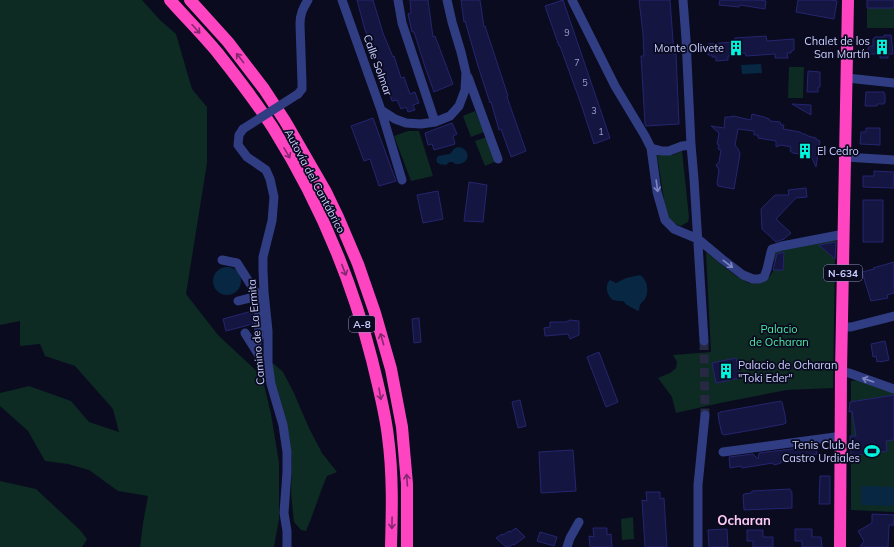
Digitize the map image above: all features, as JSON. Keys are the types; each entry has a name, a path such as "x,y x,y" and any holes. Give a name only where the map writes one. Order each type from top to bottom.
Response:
{"highway":[{"name":"Autovía del Cantábrico","path":"170,0 216,51 267,120 299,174 331,237 363,326 378,384 388,437 392,490 392,547"},
{"name":"Autovía del Cantábrico","path":"190,0 228,42 264,89 285,121 326,192 358,264 375,313 391,370 402,427 407,484 407,547"},
{"name":"N-634","path":"840,547 841,372 848,0"}],"street":[{"name":"Camino de La Ermita","path":"287,547 287,532 284,514 287,452 284,425 271,384 268,363 268,330 264,292 263,257 272,221 274,197 270,179 266,170 247,157 238,145 239,135 243,129 298,94 302,89 300,15 308,0"},
{"name":"Calle Solmar","path":"342,0 381,110 395,119 406,123 421,124 435,122 450,116 459,106 465,90 466,73 447,0"},
{"path":"398,0 402,23 435,122"},
{"path":"572,0 615,86 651,148 657,192 665,220 674,229 698,239 743,275 753,279 764,277 772,249 844,234"},
{"path":"683,0 704,341"},
{"path":"466,73 498,159"},
{"path":"847,78 894,83"},
{"path":"381,110 402,180"},
{"path":"651,148 669,151 682,146 691,145"},
{"path":"845,158 894,160"},
{"path":"236,254 237,263 258,296 259,337 255,349"},
{"path":"222,260 237,263"},
{"path":"238,301 258,296"},
{"path":"842,327 851,327 894,316"},
{"path":"245,333 258,354 268,363"},
{"path":"841,372 849,373 894,389"},
{"path":"698,547 698,484 705,415"},
{"path":"723,452 834,437 841,438"},
{"path":"567,547 579,522"}],"green space":[{"path":"0,0 142,0 160,20 176,34 192,89 207,107 207,163 186,294 218,335 262,376 271,414 279,463 279,519 274,547 140,547 148,496 118,491 89,470 68,464 45,461 28,431 0,406 0,393 29,386 71,401 89,422 119,432 113,409 75,366 45,356 40,344 20,346 20,321 0,325"},
{"path":"867,8 894,8 894,28 867,28"},
{"path":"789,67 804,67 803,98 788,98"},
{"path":"475,111 484,132 471,137 463,116"},
{"path":"408,131 419,131 433,176 411,181 394,136"},
{"path":"487,137 497,161 485,166 475,141"},
{"path":"682,151 689,217 688,222 681,226 672,221 666,213 657,155 673,155"},
{"name":"Palacio de Ocharan","path":"836,239 833,388 787,390 676,413 672,397 658,378 670,373 676,368 677,362 673,355 711,352 706,252 740,278 750,283 757,283 767,279 773,271 774,252"},
{"path":"273,363 283,372 322,453 337,472 327,476 306,531 301,530 294,522 291,493 292,458 288,431 276,391"},
{"name":"Tenis Club de Castro Urdiales","path":"859,380 894,393 894,512 851,510 851,381"},
{"path":"0,481 36,489 80,530 87,539 82,547 0,547"},
{"path":"633,517 634,539 622,540 621,519"}],"water":[{"path":"761,64 762,73 742,74 741,65"},
{"path":"457,147 465,150 468,156 467,159 461,164 449,162 446,165 440,164 436,161 438,156 450,154"},
{"path":"227,267 237,271 241,281 237,291 227,295 217,291 213,281 217,271"},
{"path":"640,275 645,280 647,289 645,299 640,305 638,311 623,301 613,300 609,296 607,285 610,280 616,283 626,278"},
{"path":"861,486 894,487 894,506 861,505"}],"building":[{"path":"357,0 373,0 383,33 393,57 394,56 401,78 404,77 410,94 415,92 419,103 413,105 415,110 408,112 406,107 401,109 397,100 392,101 376,53 365,30"},
{"path":"410,0 428,0 433,37 435,36 453,84 434,92 414,32 412,32 408,14 411,13"},
{"path":"461,0 480,0 484,27 485,26 508,96 507,97 526,151 511,157 501,129 499,130 478,66 465,21 464,22"},
{"path":"563,0 610,138 594,144 545,6"},
{"path":"639,0 670,0 674,54 676,54 679,124 646,126 645,124 641,56 644,56 643,34"},
{"path":"720,0 766,1 765,9 740,5 739,7 719,5"},
{"path":"798,0 837,1 834,19 796,12"},
{"path":"867,0 894,0 894,8 867,8"},
{"name":"Chalet de los San Martín","path":"884,35 891,35 893,54 888,54 888,58 880,58 880,55 878,54 870,54 868,48 873,46 873,39 875,37 884,37"},
{"name":"Monte Olivete","path":"766,36 767,41 794,39 794,50 791,51 791,53 787,53 788,58 775,58 775,54 746,56 745,53 732,53 732,56 728,56 728,60 716,61 716,57 708,55 708,44 734,42 735,38"},
{"path":"808,71 820,72 820,87 818,87 818,92 807,92"},
{"path":"866,92 884,92 885,103 877,104 877,106 865,106"},
{"path":"792,104 811,105 811,115"},
{"name":"El Cedro","path":"752,114 764,117 770,121 780,122 781,125 784,125 783,129 800,132 820,141 816,167 811,156 793,153 790,151 791,147 781,145 776,147 776,141 758,138 758,135 754,135 754,131 738,129 735,145 740,154 734,189 718,186 719,170 716,165 719,162 721,150 718,149 719,145 717,144 719,133 711,126 724,128 725,117 733,116 751,120"},
{"path":"373,118 396,181 379,186 370,159 364,161 351,126"},
{"path":"452,123 457,134 453,136 455,144 434,150 432,144 428,145 425,133"},
{"path":"866,128 880,128 880,145 860,144 861,132 866,132"},
{"path":"874,171 894,172 894,188 863,187 863,176 874,176"},
{"path":"469,182 487,185 483,222 464,221"},
{"path":"806,188 807,197 796,198 776,219 791,233 784,239 776,242 762,229 761,209 775,195 789,195 788,190"},
{"path":"438,191 443,219 423,223 417,195"},
{"path":"863,200 883,200 883,242 863,242"},
{"path":"836,242 835,259 819,245"},
{"path":"784,252 783,270 773,270 777,254"},
{"path":"894,262 894,293 887,295 888,298 871,301 862,272"},
{"path":"252,311 253,324 226,331 223,319"},
{"path":"419,318 421,342 414,343 412,319"},
{"path":"570,320 579,321 579,335 570,339 568,334 545,336 544,328 550,327 550,322 566,322"},
{"path":"885,341 889,360 877,362 876,356 873,357 871,344"},
{"path":"599,352 618,402 606,407 587,357"},
{"name":"Palacio de Ocharan \"Toki Eder\"","path":"736,358 740,378 716,383 712,363"},
{"path":"894,395 894,440 886,441 887,451 851,456 850,436 856,436 852,411 849,412 850,402"},
{"path":"520,400 526,426 518,428 512,402"},
{"path":"781,401 786,423 724,435 722,434 718,413"},
{"path":"816,446 817,454 805,456 806,459 781,461 781,463 774,465 773,463 742,468 741,466 730,468 729,457 753,454 758,459 759,453"},
{"path":"573,450 576,491 541,493 539,452"},
{"path":"820,476 830,476 830,504 819,504"},
{"path":"790,489 792,493 792,508 744,510 744,494 751,493 752,491"},
{"path":"646,492 660,492 660,499 664,498 667,547 645,547 642,500 647,501"},
{"path":"872,514 894,515 894,525 889,525 888,547 860,547 864,541 858,531 872,523"},
{"path":"516,528 525,537 514,545 513,544 506,547 496,538 509,531 510,532"},
{"path":"593,528 607,528 607,535 611,534 612,547 590,547 589,536 594,537"},
{"path":"727,529 728,547 709,547 708,530"},
{"path":"795,529 812,529 812,537 821,537 822,547 802,547 802,541 795,541"},
{"path":"747,530 763,530 763,537 773,537 773,547 753,547 753,541 747,541"},
{"path":"540,532 557,537 554,546 537,541"}],"tunnel":[{"path":"704,341 705,415"}],"place":[{"name":"Chalet de los San Martín","path":"882,47"},
{"name":"Monte Olivete","path":"736,48"},
{"name":"El Cedro","path":"805,151"},
{"name":"Palacio de Ocharan \"Toki Eder\"","path":"726,371"},
{"name":"Tenis Club de Castro Urdiales","path":"872,451"}],"district":[{"name":"Ocharan","path":"744,520"}]}
